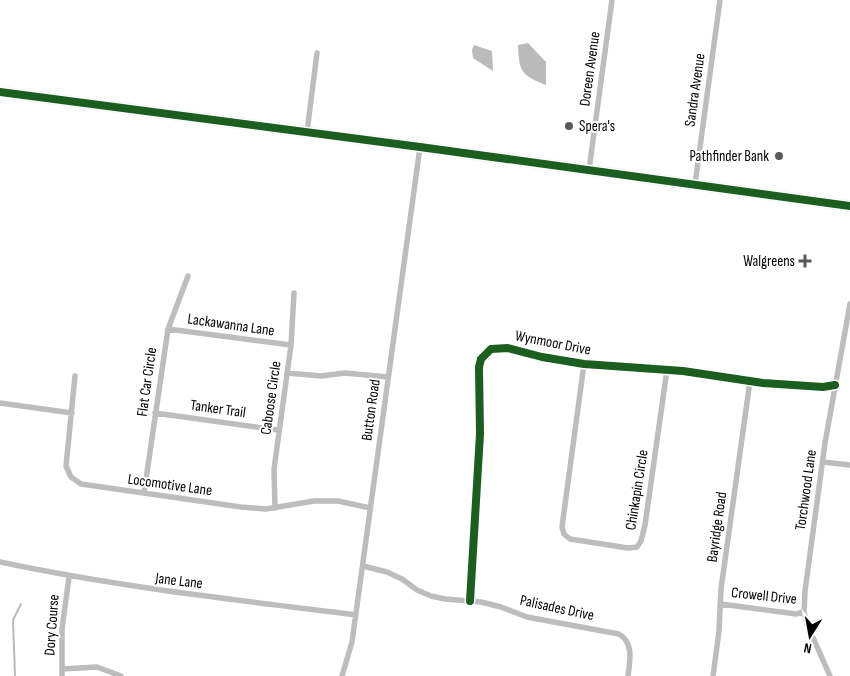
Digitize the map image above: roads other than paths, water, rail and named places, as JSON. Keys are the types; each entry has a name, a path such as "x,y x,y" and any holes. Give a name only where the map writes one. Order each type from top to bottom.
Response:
{"main road":[{"path":"0,92 850,206"}],"street":[{"name":"Doreen Avenue","path":"589,170 612,0"},
{"name":"Sandra Avenue","path":"695,184 720,0"},
{"path":"306,132 317,53"},
{"name":"Button Road","path":"342,676 350,650 356,615 420,147"},
{"name":"Flat Car Circle","path":"144,494 168,329 188,276"},
{"name":"Caboose Circle","path":"275,508 274,470 291,346 294,293"},
{"name":"Torchwood Lane","path":"830,676 807,624 804,612 805,591 835,385 850,304"},
{"name":"Lackawanna Lane","path":"168,329 291,346"},
{"name":"Wynmoor Drive","path":"470,601 480,434 479,374 482,359 491,349 508,348 542,357 584,364 668,370 750,381 823,386 835,385"},
{"name":"Chinkapin Circle","path":"584,364 562,527 564,534 570,539 628,548 637,546 641,541 646,525 668,370"},
{"path":"287,374 321,376 346,373 388,377"},
{"name":"Locomotive Lane","path":"75,376 66,466 71,477 81,484 241,507 275,508 314,501 338,501 370,508"},
{"name":"Bayridge Road","path":"714,676 721,604 750,381"},
{"path":"0,404 72,413"},
{"name":"Tanker Trail","path":"155,413 278,430"},
{"path":"823,462 850,465"},
{"name":"Jane Lane","path":"0,562 69,577 143,589 356,615"},
{"name":"Palisades Drive","path":"363,566 386,572 402,579 417,590 445,600 470,601 501,607 527,617 619,634 627,641 630,651 628,676"},
{"name":"Dory Course","path":"62,676 62,629 69,577"},
{"name":"Crowell Drive","path":"721,604 796,614 804,612"},
{"path":"62,669 97,667 121,676"}],"waterway":[{"path":"15,676 13,620 21,604"}],"place":[{"name":"Spera's","path":"569,126"},
{"name":"Pathfinder Bank","path":"779,156"},
{"name":"Walgreens","path":"805,261"}]}
